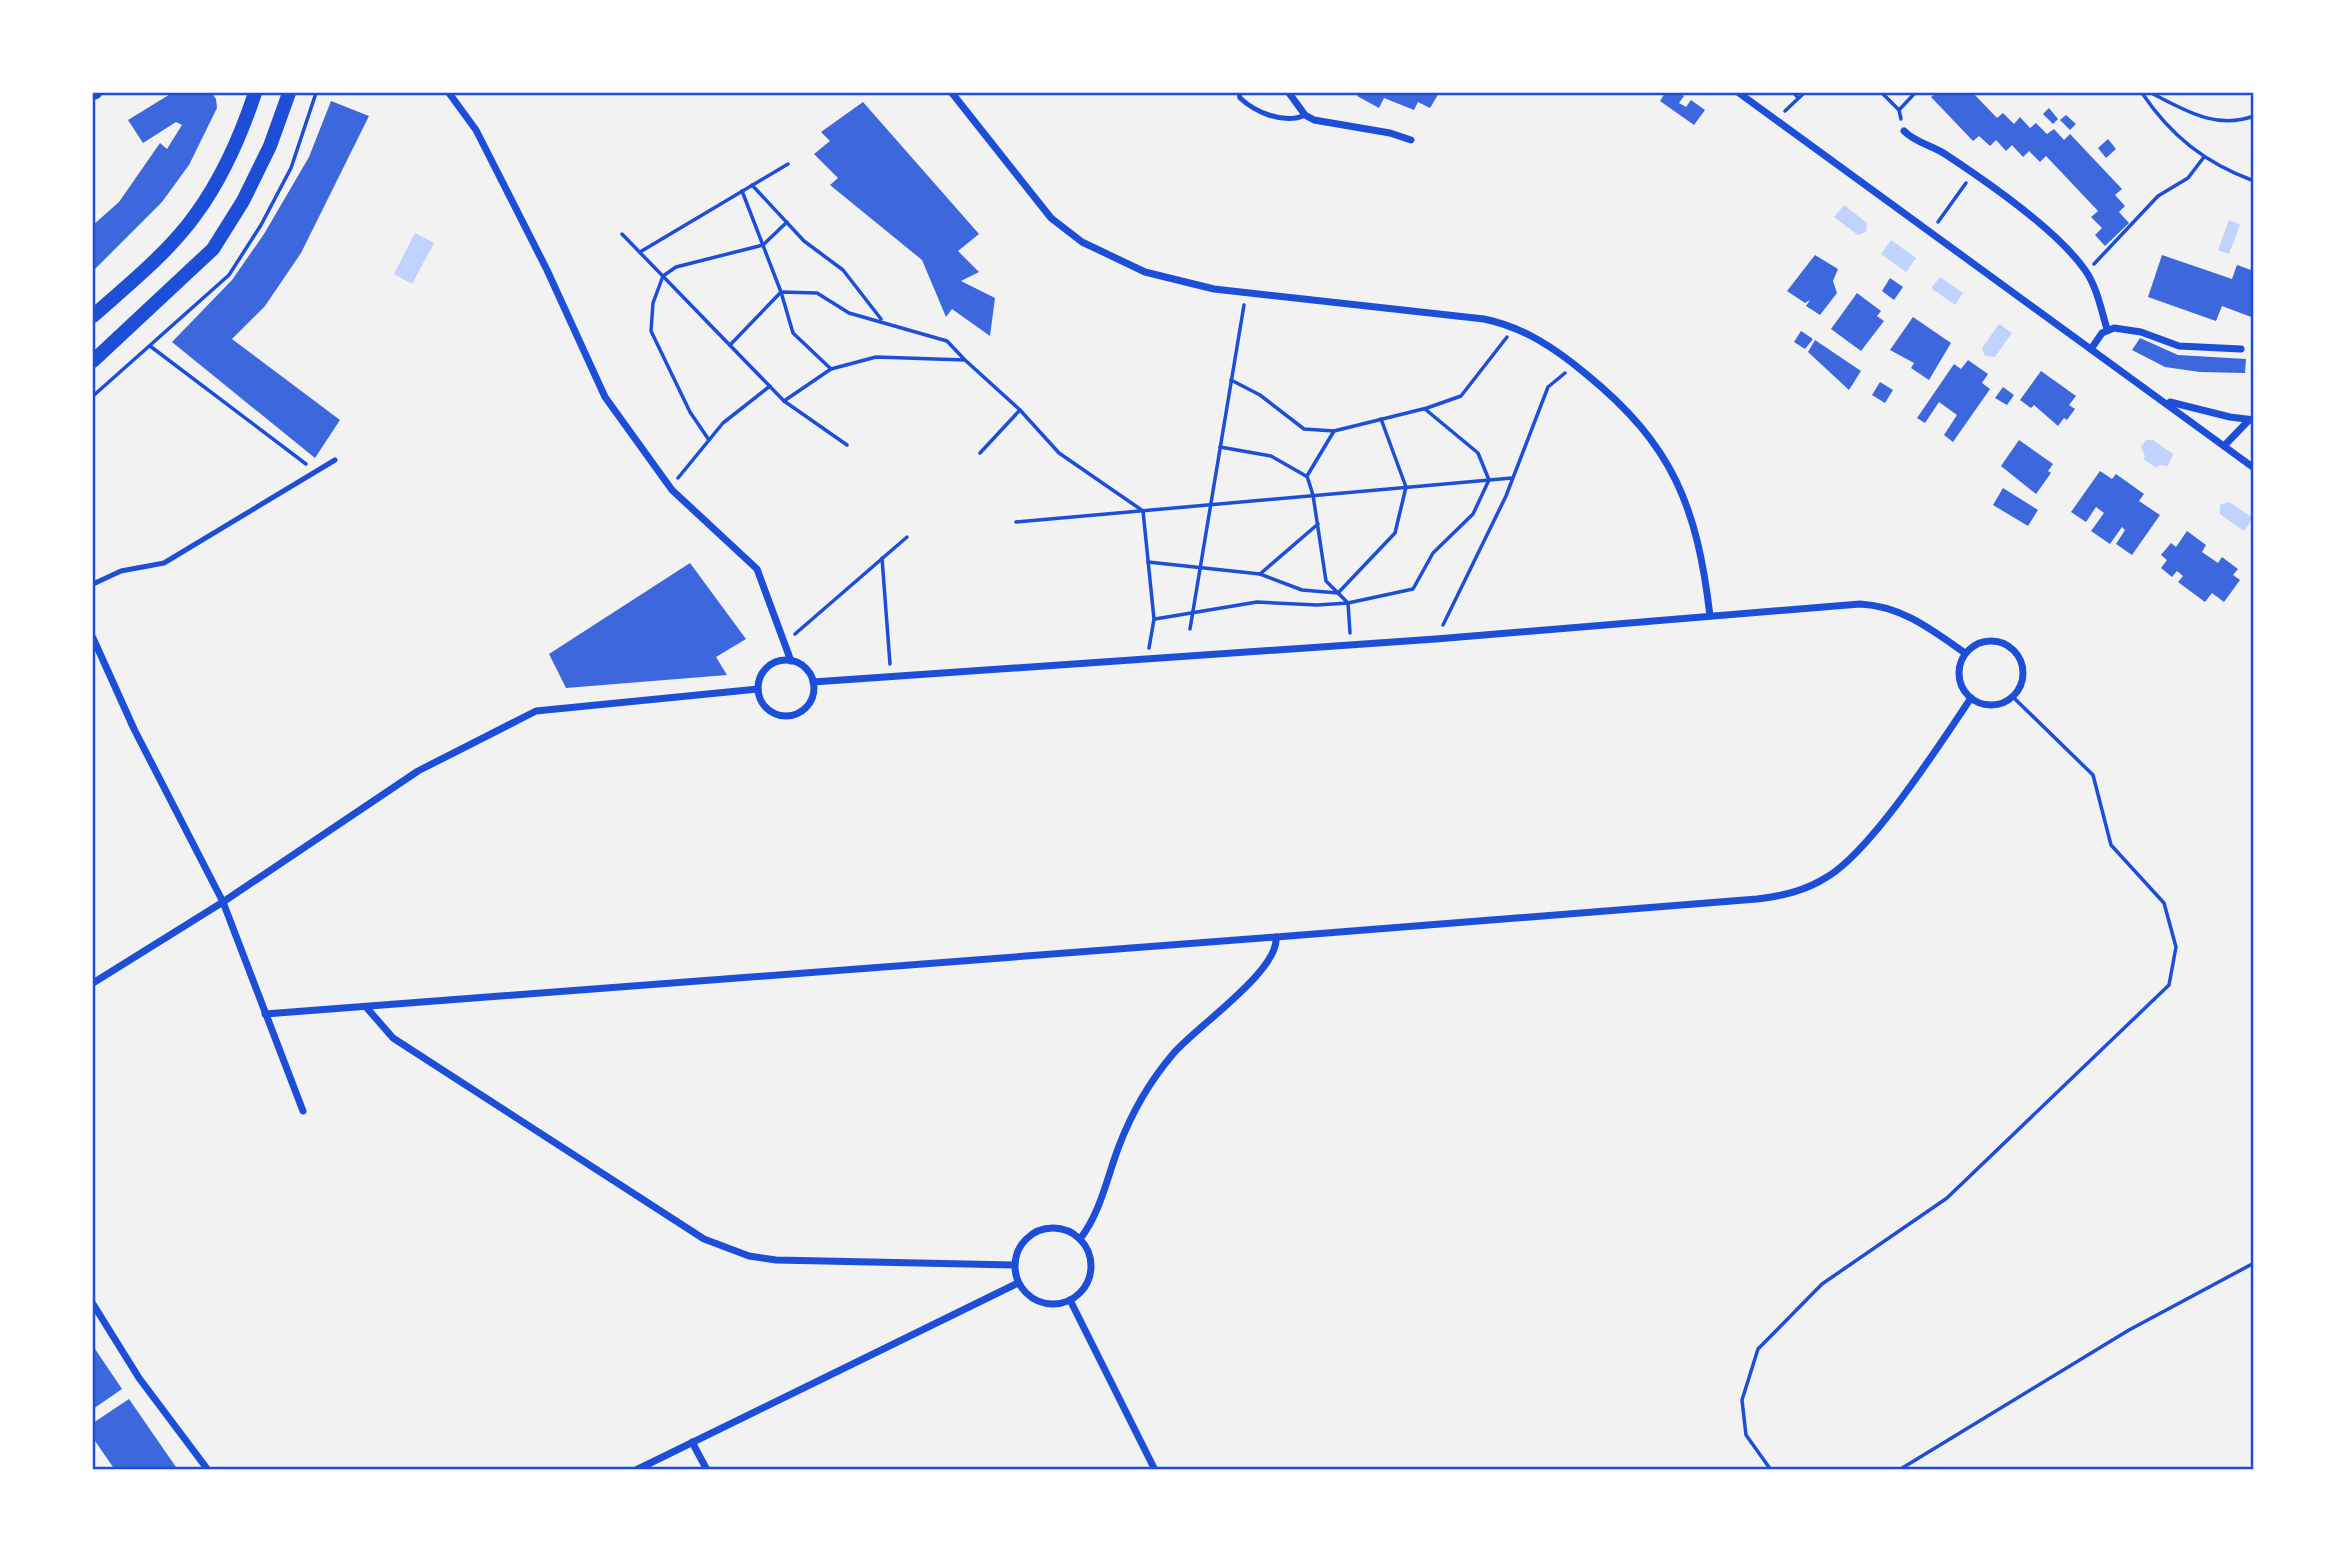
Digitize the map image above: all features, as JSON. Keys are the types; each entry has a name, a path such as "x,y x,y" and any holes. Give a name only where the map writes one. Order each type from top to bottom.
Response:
{"main road":[{"path":"93,316 136,278 196,215 240,140 255,93"},
{"path":"93,361 213,248 243,201 270,146 289,93"}],"street":[{"path":"449,93 476,130 518,211 605,397 670,488 757,569 791,661"},
{"path":"952,93 1036,201 1065,230 1115,258 1166,279 1246,293 1451,314 1514,327 1575,365 1635,419 1670,466 1699,542 1710,616"},
{"path":"1290,93 1305,115 1314,120 1390,133 1411,140"},
{"path":"1739,93 2254,468"},
{"path":"1904,131 1912,139 1944,153 2036,222 2085,270 2107,329"},
{"path":"2091,349 2107,329 2123,328 2191,348 2241,349"},
{"path":"2163,400 2251,420"},
{"path":"2224,446 2251,420"},
{"path":"813,682 1436,639 1875,605 1908,615 1965,653"},
{"path":"93,638 134,729 223,902 303,1111"},
{"path":"1995,642 2007,645 2016,652 2023,672 2021,686 2013,696 1993,706 1970,698 1963,689 1957,671 1965,653 1974,646 1995,642"},
{"path":"791,661 805,668 813,682 811,701 806,708 789,716 771,713 764,706 758,689 762,673 768,667 791,661"},
{"path":"93,983 223,902 418,771 536,711 758,689"},
{"path":"265,1014 1757,900 1796,892 1830,876 1861,847 1970,698"},
{"path":"1080,1239 1099,1203 1119,1147 1141,1099 1188,1037 1247,986 1272,959 1277,947 1276,937"},
{"path":"366,1007 393,1038 704,1239 726,1249 776,1260 1014,1265"},
{"path":"1057,1228 1080,1239 1091,1260 1091,1272 1080,1293 1070,1300 1047,1304 1025,1293 1018,1283 1014,1265 1017,1253 1032,1233 1057,1228"},
{"path":"636,1470 1018,1283"},
{"path":"1070,1300 1155,1470"},
{"path":"93,1304 139,1378 208,1470"},
{"path":"692,1442 707,1470"}],"lane":[{"path":"1239,93 1240,98 1260,113 1292,118 1305,115"},
{"path":"93,584 121,571 164,564 335,460"}],"path":[{"path":"1794,93 1798,98"},
{"path":"1776,120 1804,93"},
{"path":"1882,93 1899,110 1904,131"},
{"path":"1899,110 1916,93"},
{"path":"2142,93 2173,134 2204,157 2254,181"},
{"path":"2151,93 2195,116 2219,120 2254,116"},
{"path":"2085,270 2098,261 2158,196 2188,178 2204,157"},
{"path":"640,252 788,164"},
{"path":"1931,233 1972,174"},
{"path":"752,185 804,241 842,270 882,321"},
{"path":"742,191 781,292 793,333 831,369"},
{"path":"709,440 690,412 651,331 653,303 663,276 676,267 763,245 787,222"},
{"path":"622,234 784,401 847,445"},
{"path":"730,345 781,292 817,293 849,313 947,341 1020,410 1059,453 1143,511 1154,619 1150,632 1149,659"},
{"path":"1189,629 1246,293"},
{"path":"1231,380 1261,396 1304,429 1334,430 1425,409 1461,396 1514,327"},
{"path":"149,346 316,472"},
{"path":"784,401 831,369 876,357 965,360"},
{"path":"1436,639 1513,478 1548,387 1575,365"},
{"path":"670,488 723,423 770,386"},
{"path":"1154,619 1257,602 1317,605 1348,603 1413,589 1433,553 1473,514 1489,480 1479,453 1425,409"},
{"path":"980,453 1020,410"},
{"path":"1338,593 1395,533 1406,488 1381,419"},
{"path":"1307,477 1334,430"},
{"path":"1220,447 1271,456 1307,477 1313,495 1326,582 1348,603 1351,645"},
{"path":"1016,522 1513,478"},
{"path":"1260,574 1318,524"},
{"path":"785,644 804,624 907,537"},
{"path":"882,558 891,677"},
{"path":"1148,562 1260,574 1302,590 1338,593"},
{"path":"1771,1470 1746,1435 1742,1400 1758,1349 1822,1284 1947,1198 2169,985 2176,947 2164,903 2111,845 2093,775 2013,696"},
{"path":"1899,1470 2129,1330 2254,1263"}],"water":[{"path":"1844,205 1867,223 1866,232 1858,235 1834,217"},
{"path":"2229,220 2240,225 2229,254 2218,250"},
{"path":"415,233 434,243 412,284 394,274"},
{"path":"1891,240 1916,258 1906,272 1881,254"},
{"path":"1940,277 1963,293 1955,305 1931,288"},
{"path":"1999,324 2012,333 1995,357 1985,356 1982,348"},
{"path":"2146,440 2153,440 2173,454 2168,466 2159,465 2157,468 2143,459 2145,456 2141,447"},
{"path":"2229,502 2253,518 2244,531 2220,514 2220,505"}],"building":[{"path":"172,93 212,93 217,108 189,165 162,202 93,271 93,225 119,202 160,143 167,149 182,125 176,122 143,143 128,120"},
{"path":"1359,93 1439,93 1430,108 1418,102 1414,110 1384,98 1379,108 1357,96"},
{"path":"1665,93 1680,93 1684,96 1679,103 1686,107 1691,100 1705,110 1694,125 1660,101"},
{"path":"1936,93 1973,93 1997,118 2003,113 2014,124 2020,117 2030,128 2036,123 2047,134 2054,129 2064,140 2070,134 2122,189 2115,195 2125,206 2119,212 2129,223 2105,246 2095,235 2102,228 2091,217 2098,211 2046,156 2040,162 2029,151 2023,157 2012,145 2006,151 1996,140 1990,146 1979,136 1973,141 1931,97"},
{"path":"331,101 369,116 301,253 265,306 232,339 340,420 315,458 172,342 232,280 264,234 309,157"},
{"path":"863,102 979,234 958,251 979,272 961,281 995,298 990,336 952,309 946,317 922,260 830,185 838,178 814,154 830,141 821,132"},
{"path":"2049,108 2058,119 2053,124 2043,114"},
{"path":"2066,115 2076,124 2070,130 2060,120"},
{"path":"2108,139 2116,149 2106,158 2098,148"},
{"path":"1815,255 1838,269 1833,281 1837,293 1820,315 1806,306 1810,300 1805,303 1787,291"},
{"path":"2162,255 2232,279 2237,265 2254,271 2254,318 2222,306 2216,321 2148,297"},
{"path":"1890,278 1903,287 1894,300 1882,291"},
{"path":"1857,293 1881,311 1877,316 1884,321 1861,351 1831,329"},
{"path":"1913,317 1951,343 1929,380 1911,368 1914,363 1890,350"},
{"path":"1801,331 1813,339 1805,349 1794,342"},
{"path":"2140,338 2178,355 2246,359 2245,373 2200,372 2165,367 2132,350"},
{"path":"1815,340 1861,371 1849,390 1808,352"},
{"path":"1968,360 1988,374 1982,383 1990,389 1953,442 1944,435 1957,415 1939,402 1925,423 1917,418 1954,364 1961,369"},
{"path":"2041,371 2076,396 2069,405 2075,409 2067,420 2064,418 2058,426 2034,405 2031,408 2020,400"},
{"path":"1880,382 1893,390 1885,403 1872,395"},
{"path":"2003,387 2014,395 2007,405 1995,398"},
{"path":"2019,440 2053,464 2048,471 2051,473 2036,494 2001,466"},
{"path":"2100,471 2112,479 2116,474 2144,494 2139,501 2160,515 2132,555 2116,544 2125,530 2122,527 2110,544 2091,531 2104,513 2096,507 2086,522 2071,512"},
{"path":"2003,488 2038,510 2028,526 1993,505"},
{"path":"2187,531 2206,545 2202,552 2218,563 2222,557 2238,569 2233,575 2240,580 2224,602 2212,593 2205,602 2178,582 2183,576 2177,571 2172,577 2161,568 2167,560 2161,555 2171,543 2176,547"},
{"path":"690,563 746,639 716,657 727,675 566,688 549,654"},
{"path":"93,1346 122,1389 93,1409"},
{"path":"129,1399 178,1470 115,1470 93,1438 93,1423"}]}
